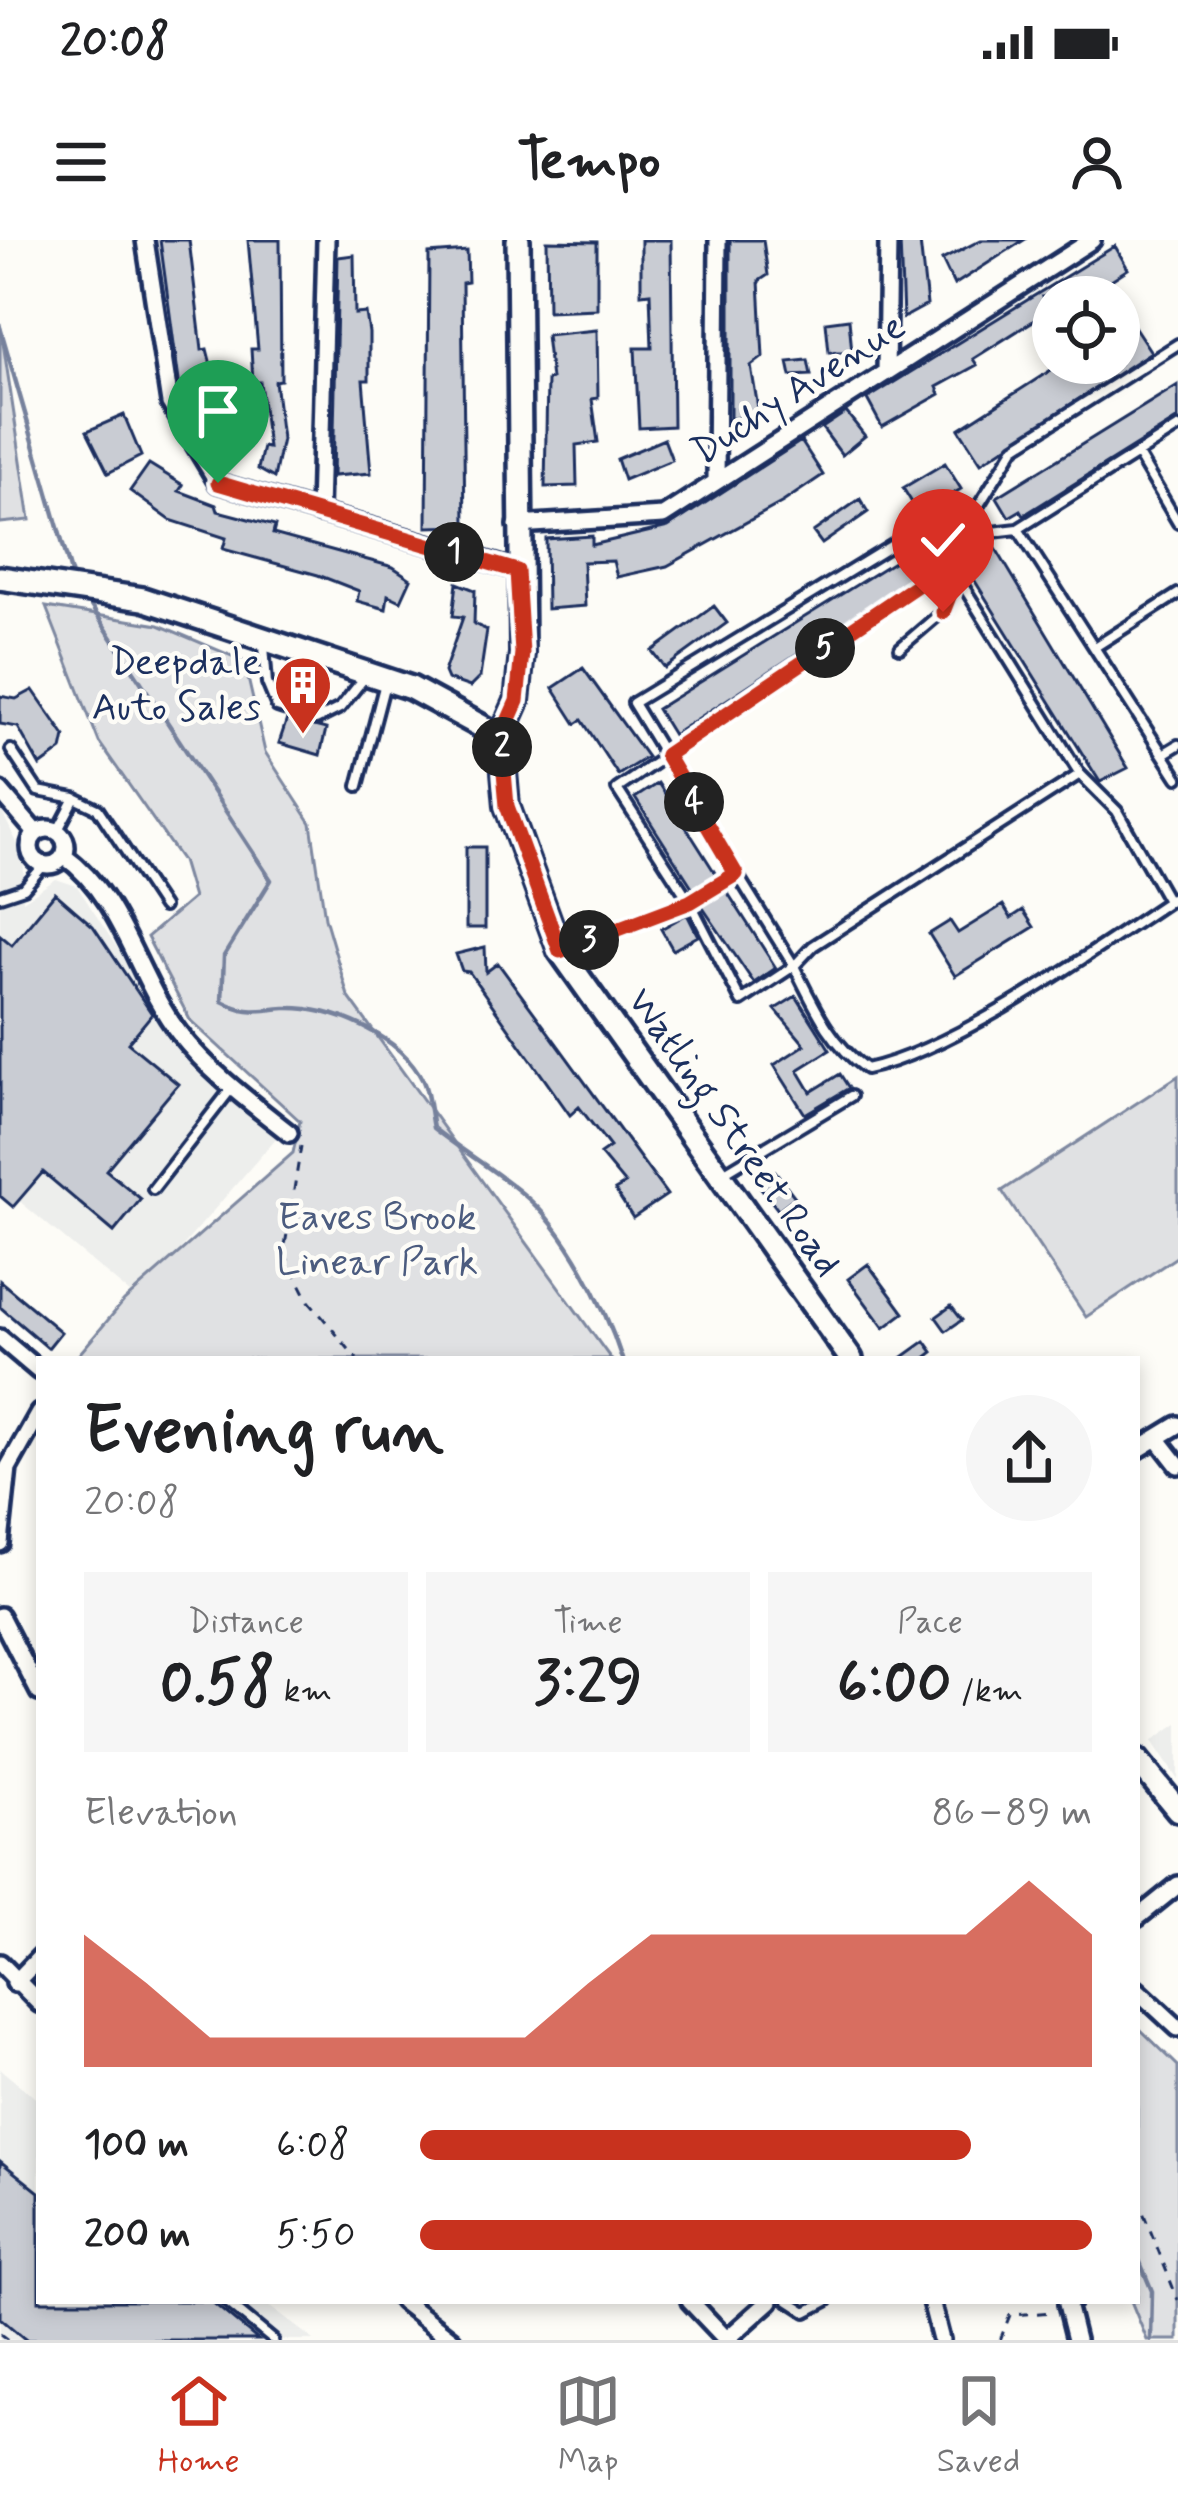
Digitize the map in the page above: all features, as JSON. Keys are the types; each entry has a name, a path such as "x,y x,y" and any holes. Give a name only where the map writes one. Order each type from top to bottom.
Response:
{"main road":[{"name":"Watling Street Road","path":"518,240 520,669 517,701 501,737 507,806 560,951 848,1356"},
{"path":"6,582 143,599 411,688 501,737"},
{"path":"1140,1764 1178,1810"}],"street":[{"path":"145,240 170,403 218,483 517,571"},
{"path":"319,513 326,240"},
{"path":"716,482 718,240"},
{"path":"886,373 888,240"},
{"name":"Duchy Avenue","path":"518,525 663,517 1093,240"},
{"path":"0,791 36,833"},
{"path":"36,833 58,832 66,845 64,856"},
{"path":"36,833 30,849 44,865 64,856"},
{"path":"64,856 84,870 106,901 178,1032 232,1088 290,1133"},
{"path":"0,1338 36,1368"},
{"path":"0,1543 8,1468 36,1418"},
{"path":"1140,1448 1178,1425"},
{"path":"1157,1438 1178,1466"},
{"path":"0,1616 36,1686"},
{"path":"1140,1910 1178,1886"},
{"path":"15,1983 36,1961"},
{"path":"0,1963 36,2000"},
{"path":"1140,1993 1178,2028"},
{"path":"406,2304 452,2340"},
{"path":"693,2304 726,2340 767,2304"},
{"path":"932,2304 941,2340"},
{"path":"1071,2306 1076,2340"}],"lane":[{"path":"1178,344 1016,447 974,514 917,530 633,703 794,966 821,1021 844,1053 866,1069 899,1062 940,1040 1178,895"},
{"path":"1080,774 813,946 794,966 741,1001 690,902 617,789 951,562 984,533 1018,529 1178,428"},
{"path":"1138,455 1178,523"},
{"path":"974,514 984,533"},
{"path":"1018,529 1178,778"},
{"path":"951,562 1080,774 1117,811 1168,901"},
{"path":"900,648 943,612 957,576"},
{"path":"1095,647 1178,594"},
{"path":"264,642 268,683 277,706 316,720 376,679"},
{"path":"358,786 376,679"},
{"path":"1163,754 1178,745"},
{"path":"11,751 38,791 75,798 98,809 163,907"},
{"path":"58,832 75,798"},
{"path":"0,896 24,888 44,865"},
{"path":"560,951 690,902 736,874"},
{"path":"153,1190 232,1088"},
{"path":"719,1176 851,1096"},
{"path":"230,2304 273,2340"},
{"path":"794,2304 806,2312 821,2304"}],"path":[{"path":"290,1133 298,1136 302,1150 284,1252 309,1301 355,1356"},
{"path":"1140,2205 1178,2300"},
{"path":"1000,2340 1010,2315 1071,2306"},
{"path":"0,2334 8,2340"}],"shaded area":[{"path":"0,808 24,857 23,901 56,879 77,886 186,1054 290,1122 137,1299 0,1185"},
{"path":"1178,1723 1178,1780 1152,1741"},
{"path":"0,2069 36,2099 36,2304 266,2304 314,2340 0,2340"}],"green space":[{"path":"0,323 30,520 0,523"},
{"name":"Eaves Brook Linear Park","path":"46,607 159,625 244,661 265,752 311,823 325,918 348,996 609,1356 78,1356 124,1301 293,1153 300,1121 190,1020 147,937 193,898 182,861 99,742"},
{"path":"1178,1076 1178,1256 1086,1317 1002,1191"},
{"path":"1140,2029 1178,2066 1178,2340 1147,2340 1132,2304 1140,2304"}],"building":[{"path":"160,240 189,240 202,350 207,349 213,373 193,377 230,435 213,446 181,396"},
{"path":"248,240 280,240 281,380 275,381 282,439 274,478 258,469 263,447 268,448 260,382 253,382 251,349 258,349"},
{"path":"641,240 671,240 673,426 639,428 635,348 652,348 650,293 641,294"},
{"path":"730,240 763,240 768,275 759,281 763,357 751,366 759,414 730,419"},
{"path":"981,240 1024,240 954,285 942,260"},
{"path":"547,241 597,242 597,309 548,311"},
{"path":"900,241 920,242 927,305 903,318"},
{"path":"1115,246 1128,269 1117,276 1066,276"},
{"path":"467,251 468,282 462,283 465,526 427,527 429,254"},
{"path":"354,255 355,314 366,313 369,333 369,380 363,380 371,473 333,476 338,257"},
{"path":"1032,297 1032,322 973,359 977,365 937,387 940,394 882,427 867,399"},
{"path":"849,319 852,352 829,352 826,322"},
{"path":"597,330 598,398 592,399 598,442 576,445 577,486 545,487 547,380 551,379 546,335"},
{"path":"1140,335 1151,352 1140,359"},
{"path":"808,360 811,375 791,376 788,362"},
{"path":"1032,382 1102,384 981,463 959,429"},
{"path":"1178,385 1178,419 1024,515 1021,510 1009,517 997,497"},
{"path":"846,412 865,436 842,455 822,428"},
{"path":"124,415 141,456 108,473 87,431"},
{"path":"664,439 672,460 624,480 617,459"},
{"path":"801,441 823,475 783,502 667,566 617,577 613,561 583,562 585,606 547,609 546,539 592,536 592,545 668,527"},
{"path":"945,463 961,489 919,514 903,488"},
{"path":"149,464 183,485 179,491 216,505 218,511 275,526 273,534 393,567 411,579 401,601 388,595 386,609 357,601 359,591 318,575 223,549 226,538 170,520 130,491"},
{"path":"860,499 868,512 822,544 813,532"},
{"path":"995,547 1128,768 1100,782 965,565"},
{"path":"914,549 926,569 673,735 657,709"},
{"path":"457,583 475,590 474,624 487,630 480,677 470,687 447,679 444,672 463,617 453,616"},
{"path":"714,606 727,623 665,668 652,651"},
{"path":"583,668 647,757 618,775 582,720 576,724 553,688"},
{"path":"283,688 320,701 316,711 283,700"},
{"path":"33,690 65,736 62,750 40,766 18,727 0,724 0,696 16,699"},
{"name":"Deepdale Auto Sales","path":"287,719 326,729 320,755 279,743"},
{"path":"658,783 717,876 694,890 635,798"},
{"path":"466,847 485,847 485,928 466,928"},
{"path":"726,890 776,968 754,983 701,905"},
{"path":"55,893 93,926 152,1014 128,1043 178,1084 106,1170 141,1199 114,1232 43,1172 13,1207 0,1196 0,935 12,945"},
{"path":"1003,905 1011,918 1023,910 1034,927 955,976 929,934 950,921 958,933"},
{"path":"687,914 698,936 673,950 661,929"},
{"path":"485,947 486,972 498,963 667,1195 633,1218 615,1190 625,1184 600,1154 610,1147 579,1107 570,1115 469,972 462,971 456,954"},
{"path":"796,996 830,1050 798,1070 811,1092 840,1074 849,1088 805,1114 774,1065 805,1045 775,1009"},
{"path":"775,1171 795,1197 778,1210 758,1184"},
{"path":"868,1264 904,1313 884,1328 848,1279"},
{"path":"0,1281 61,1332 48,1348 0,1307"},
{"path":"951,1306 962,1320 946,1331 936,1317"},
{"path":"925,1341 933,1352 928,1356 904,1356"},
{"path":"0,2161 36,2190 36,2304 215,2304 258,2340 26,2340 0,2318"}],"waterway":[{"path":"0,327 72,576"},
{"path":"91,606 271,880 224,956 222,1001 246,1010 324,1012 364,1027 399,1050 423,1081 433,1128 512,1185 555,1228 595,1293 621,1356"},
{"path":"1140,2262 1152,2291 1151,2340"}],"place":[{"name":"Deepdale Auto Sales","path":"303,736"}],"route":[{"path":"218,483 517,571 522,653 517,701 501,737 507,806 560,951 690,902 736,874 666,755 951,562 957,576 943,612"}]}
